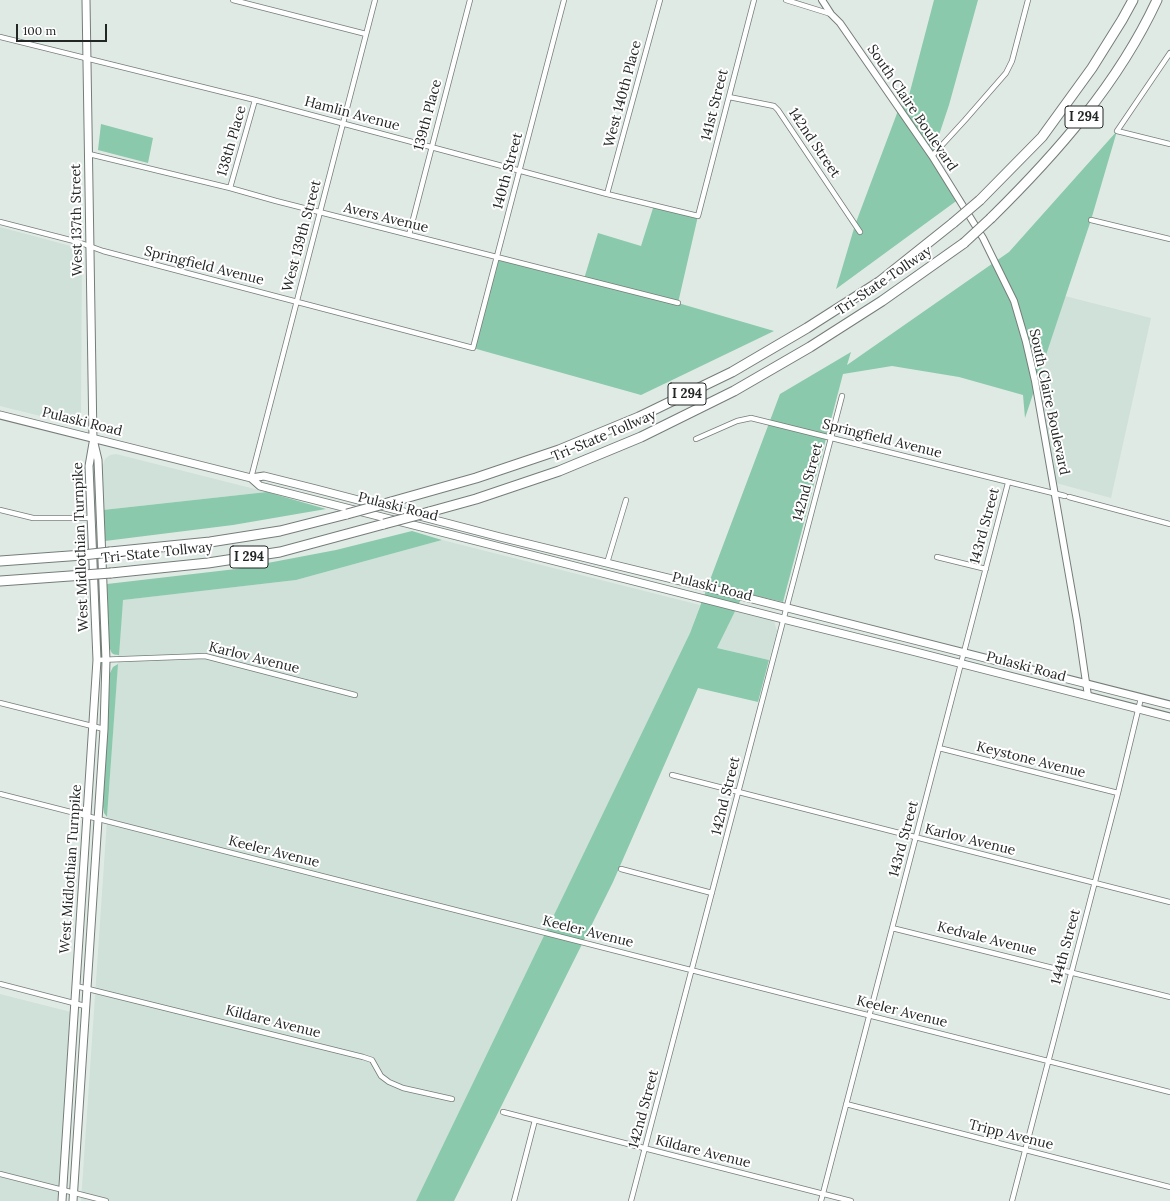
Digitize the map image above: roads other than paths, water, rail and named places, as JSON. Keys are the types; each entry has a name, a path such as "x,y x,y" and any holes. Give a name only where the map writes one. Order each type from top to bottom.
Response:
{"highway":[{"name":"Tri-State Tollway","path":"0,561 83,555 210,542 280,531 347,514 476,478 559,450 639,417 732,372 807,328 879,282 980,200 1042,137 1092,68 1133,0"},
{"name":"Tri-State Tollway","path":"0,581 111,573 208,563 280,552 476,499 559,471 641,437 734,392 810,347 882,301 964,243 991,218 1052,156 1092,105 1134,43 1157,0"}],"main road":[{"name":"West 137th Street","path":"86,0 93,439"},
{"name":"Pulaski Road","path":"0,415 251,478 264,476 500,537 1170,705"},
{"name":"West Midlothian Turnpike","path":"62,1201 97,660 96,604 89,466 93,439"},
{"name":"West Midlothian Turnpike","path":"73,1201 104,729 106,660 98,460 93,439"},
{"name":"Pulaski Road","path":"251,478 260,486 1170,717"}],"street":[{"path":"233,0 366,34"},
{"name":"West 139th Street","path":"251,478 375,0"},
{"name":"139th Place","path":"409,235 470,0"},
{"name":"140th Street","path":"473,348 564,0"},
{"name":"West 140th Place","path":"608,194 660,0"},
{"name":"141st Street","path":"698,216 754,0"},
{"path":"786,0 831,14"},
{"name":"South Claire Boulevard","path":"822,0 831,14 840,23 932,156 983,238 1014,301 1035,381 1088,696"},
{"path":"932,156 981,103 1006,73 1012,61 1028,0"},
{"name":"Hamlin Avenue","path":"0,37 255,100 608,194 698,216"},
{"path":"1170,53 1117,131 1170,144"},
{"name":"142nd Street","path":"729,96 774,106 778,110 860,232"},
{"name":"138th Place","path":"230,188 255,100"},
{"name":"Avers Avenue","path":"89,154 230,188 678,303"},
{"path":"1091,220 1170,239"},
{"name":"Springfield Avenue","path":"0,222 78,242 103,251 473,348"},
{"name":"142nd Street","path":"631,1201 842,396"},
{"name":"Springfield Avenue","path":"696,439 737,421 751,418 1008,483 1067,496 1170,524"},
{"name":"143rd Street","path":"821,1201 1008,483"},
{"path":"607,563 626,500"},
{"path":"0,510 33,518 91,518"},
{"path":"937,557 986,569"},
{"name":"Karlov Avenue","path":"97,660 205,656 355,695"},
{"name":"144th Street","path":"1012,1201 1142,698"},
{"path":"0,703 104,729"},
{"name":"Keystone Avenue","path":"939,748 1118,793"},
{"name":"Karlov Avenue","path":"672,776 1170,902"},
{"name":"Keeler Avenue","path":"0,794 1170,1092"},
{"path":"621,869 712,893"},
{"name":"Kedvale Avenue","path":"892,928 1071,971 1170,997"},
{"path":"0,984 85,1006"},
{"name":"Kildare Avenue","path":"76,986 363,1057 372,1060 381,1076 389,1082 403,1088 452,1099"},
{"name":"Tripp Avenue","path":"846,1104 1170,1187"},
{"name":"Kildare Avenue","path":"503,1112 851,1201"},
{"path":"514,1201 535,1120"},
{"path":"0,1174 106,1201"}]}
